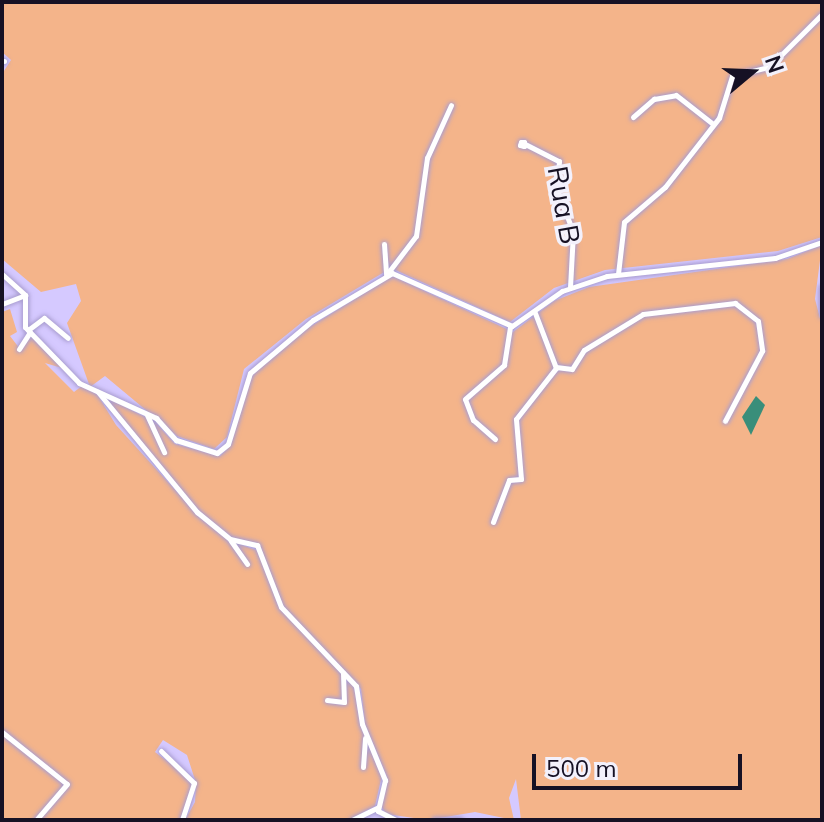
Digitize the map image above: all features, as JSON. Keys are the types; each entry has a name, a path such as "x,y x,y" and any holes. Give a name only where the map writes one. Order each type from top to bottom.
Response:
{"street":[{"path":"618,274 624,222 665,187 713,124 734,74 769,67 822,14"},
{"path":"633,117 654,99 676,95 713,124"},
{"path":"386,276 416,236 426,163 451,105"},
{"name":"Rua B","path":"525,144 558,158 557,190 573,232 570,287"},
{"path":"510,326 535,313 570,287 618,274 775,258 822,242"},
{"path":"384,244 386,276"},
{"path":"96,392 146,415 176,440 222,451 250,373 313,320 386,276 401,273 510,326"},
{"path":"2,274 24,293"},
{"path":"822,287 822,315"},
{"path":"2,304 24,293"},
{"path":"24,293 21,315 29,331 96,392 114,421 230,540 247,564"},
{"path":"556,367 572,369 584,350 643,314 735,303 758,321 762,351 725,421"},
{"path":"535,313 556,367"},
{"path":"19,349 29,331 44,318 68,338"},
{"path":"495,439 469,411 467,395 505,362 510,326"},
{"path":"493,522 509,480 521,479 516,419 556,367"},
{"path":"146,415 164,452"},
{"path":"230,540 257,545 278,602 312,634 359,691 364,733 363,767"},
{"path":"312,634 320,629"},
{"path":"327,700 344,702 343,672"},
{"path":"2,732 67,784 37,818"},
{"path":"352,820 377,808 385,780 364,733"},
{"path":"161,751 194,781 182,820"},
{"path":"377,808 391,819"},
{"path":"434,820 456,819"}],"shaded area":[{"path":"2,2 822,2 822,237 778,251 605,270 554,288 510,322 391,268 306,319 244,369 227,437 214,449 177,436 105,376 90,387 67,323 81,301 76,284 41,292 2,259 2,74 11,60 2,52"},
{"path":"822,245 815,299 822,326 822,820 521,820 516,779 509,798 514,820 475,812 428,820 386,814 380,804 387,777 365,724 361,689 282,605 257,543 234,539 200,512 101,395 155,422 175,444 220,456 231,445 250,377 308,328 392,276 513,332 554,301 589,287 787,259"},
{"path":"10,309 17,332 10,336 20,349 30,335 41,342 62,368 45,363 74,392 82,386 97,394 116,425 188,504 233,542 259,551 278,605 341,673 343,701 325,702 345,705 345,677 354,687 361,728 382,775 375,806 349,820 185,820 195,802 196,783 187,755 163,740 155,752 191,779 192,797 179,820 2,820 2,312"},
{"path":"756,396 765,405 751,435 742,417"}]}
